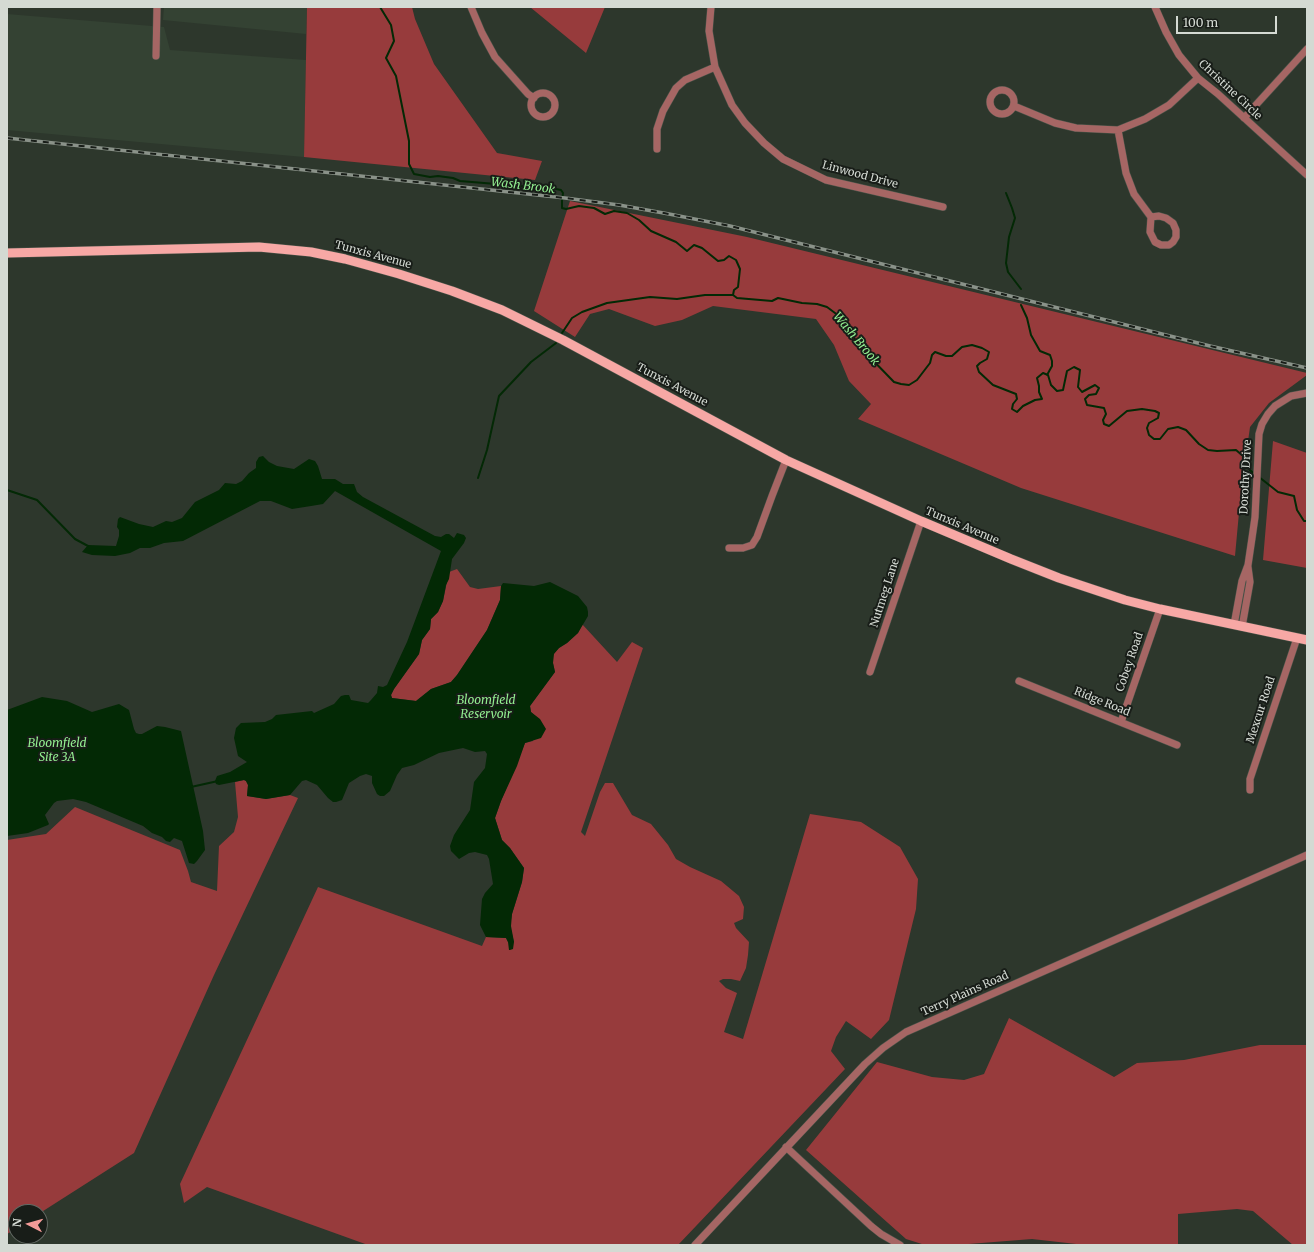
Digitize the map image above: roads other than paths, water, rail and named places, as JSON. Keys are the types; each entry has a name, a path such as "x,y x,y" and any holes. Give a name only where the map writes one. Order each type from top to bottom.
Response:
{"main road":[{"name":"Tunxis Avenue","path":"7,253 233,247 311,252 373,266 452,291 502,310 559,338 786,460 921,521 1059,578 1125,600 1160,609 1307,640"}],"street":[{"path":"156,56 157,7"},
{"path":"471,7 482,33 495,57 528,94 534,98"},
{"name":"Linwood Drive","path":"710,7 709,31 715,66 732,105 744,123 764,143 783,159 826,180 943,207"},
{"name":"Christine Circle","path":"1155,7 1166,32 1179,55 1198,78 1307,176"},
{"path":"1244,118 1307,49"},
{"path":"658,149 657,130 663,111 676,88 685,80 715,66"},
{"path":"1014,106 1055,123 1076,128 1118,130 1146,119 1169,105 1198,78"},
{"path":"1118,130 1126,173 1134,194 1151,217 1150,232 1155,242 1161,245 1169,245 1173,242 1176,237 1176,230 1173,223 1166,218 1159,216 1151,217"},
{"name":"Dorothy Drive","path":"1238,626 1242,581 1248,565 1255,517 1259,434 1262,424 1274,406 1291,396 1307,393"},
{"path":"729,548 743,548 752,545 757,537 786,460"},
{"name":"Nutmeg Lane","path":"870,672 921,521"},
{"name":"Cobey Road","path":"1121,722 1160,609"},
{"name":"Mexcur Road","path":"1250,790 1250,779 1297,638"},
{"name":"Ridge Road","path":"1019,681 1177,745"},
{"name":"Terry Plains Road","path":"695,1245 865,1064 883,1048 906,1032 923,1023 1307,855"},
{"path":"786,1147 871,1226 900,1245"}],"water":[{"name":"Bloomfield Reservoir","path":"263,456 269,462 277,466 294,469 309,459 315,461 322,479 335,479 343,484 354,484 357,492 363,497 435,536 441,537 449,534 454,538 457,533 464,535 466,538 452,559 449,579 446,585 443,601 438,612 431,619 430,629 422,640 419,654 394,689 391,695 392,698 416,701 431,689 451,682 487,630 500,600 501,586 503,583 534,586 550,582 578,596 587,607 588,616 578,633 559,648 554,654 553,663 555,672 530,706 531,712 540,719 546,729 541,738 525,743 495,818 502,840 510,848 524,868 522,882 512,914 511,926 514,942 513,949 509,950 506,938 486,937 480,925 482,899 493,884 487,855 475,852 469,853 459,859 451,851 450,846 454,835 470,810 474,782 485,768 487,754 485,751 475,752 463,748 439,753 414,765 402,768 390,791 384,796 377,794 372,783 372,776 366,774 360,776 349,783 342,800 336,802 333,802 328,798 317,785 306,780 302,781 290,795 266,799 247,796 248,785 244,780 219,785 216,784 215,781 217,776 230,772 247,762 238,756 234,738 236,728 241,723 265,722 272,719 276,715 312,711 314,713 334,704 341,696 345,695 349,695 351,700 368,703 377,693 378,686 383,687 387,685 407,642 441,551 335,491 323,504 292,509 271,501 260,501 183,541 164,543 150,548 140,548 130,553 115,556 92,555 82,552 88,545 116,546 119,536 119,530 117,527 118,519 120,517 153,527 166,521 172,522 182,518 195,502 219,490 225,483 236,484 242,481 256,468 256,462 259,457"},
{"name":"Bloomfield Site 3A","path":"42,697 67,701 92,712 119,704 129,710 134,729 136,733 139,734 142,734 157,726 181,731 203,831 205,850 194,864 189,863 182,841 174,838 170,842 166,841 143,826 86,802 73,799 57,801 54,803 45,815 49,824 48,825 28,833 7,836 7,710"}],"waterway":[{"name":"Wash Brook","path":"380,7 391,25 394,41 386,58 396,76 409,141 409,164 414,174 430,177 438,176 453,178 460,181 561,190 563,193 562,208 566,209 579,206 594,208 605,214 614,211 627,213 639,220 651,231 676,242 687,251 694,245 702,248 718,261 724,260 729,256 736,260 740,269 738,287 734,290 733,295 737,298 772,301 778,298 827,307 839,316 859,346 894,382 909,385 917,380 930,363 932,355 935,352 946,356 952,356 962,347 972,345 989,352 987,359 977,366 979,372 993,385 1016,394 1017,399 1013,404 1012,409 1017,412 1023,406 1035,400 1042,399 1039,392 1037,378 1043,373 1048,375 1051,385 1057,391 1063,390 1067,371 1074,367 1080,370 1078,387 1082,392 1095,385 1099,388 1096,394 1089,395 1085,399 1087,405 1104,408 1106,414 1103,420 1104,424 1109,426 1127,411 1142,409 1155,411 1159,413 1158,418 1149,423 1147,428 1149,435 1154,439 1160,439 1168,429 1178,427 1186,430 1199,444 1208,450 1236,450 1243,456 1250,470 1255,475"},
{"path":"1006,193 1015,218 1009,237 1006,263 1008,272 1021,289"},
{"path":"560,336 572,318 582,312 607,303 650,297 677,299 705,295 733,295"},
{"path":"1021,305 1027,318 1031,335 1040,351 1050,355 1052,366 1047,375"},
{"path":"478,478 487,450 499,396 531,362 558,340"},
{"name":"Wash Brook","path":"1259,477 1278,492 1294,496 1297,510 1304,521 1307,521"},
{"path":"7,490 37,500 75,539 88,546"},
{"path":"191,787 218,781"}],"railway":[{"path":"7,138 619,205 730,226 1210,346 1307,368"}]}
